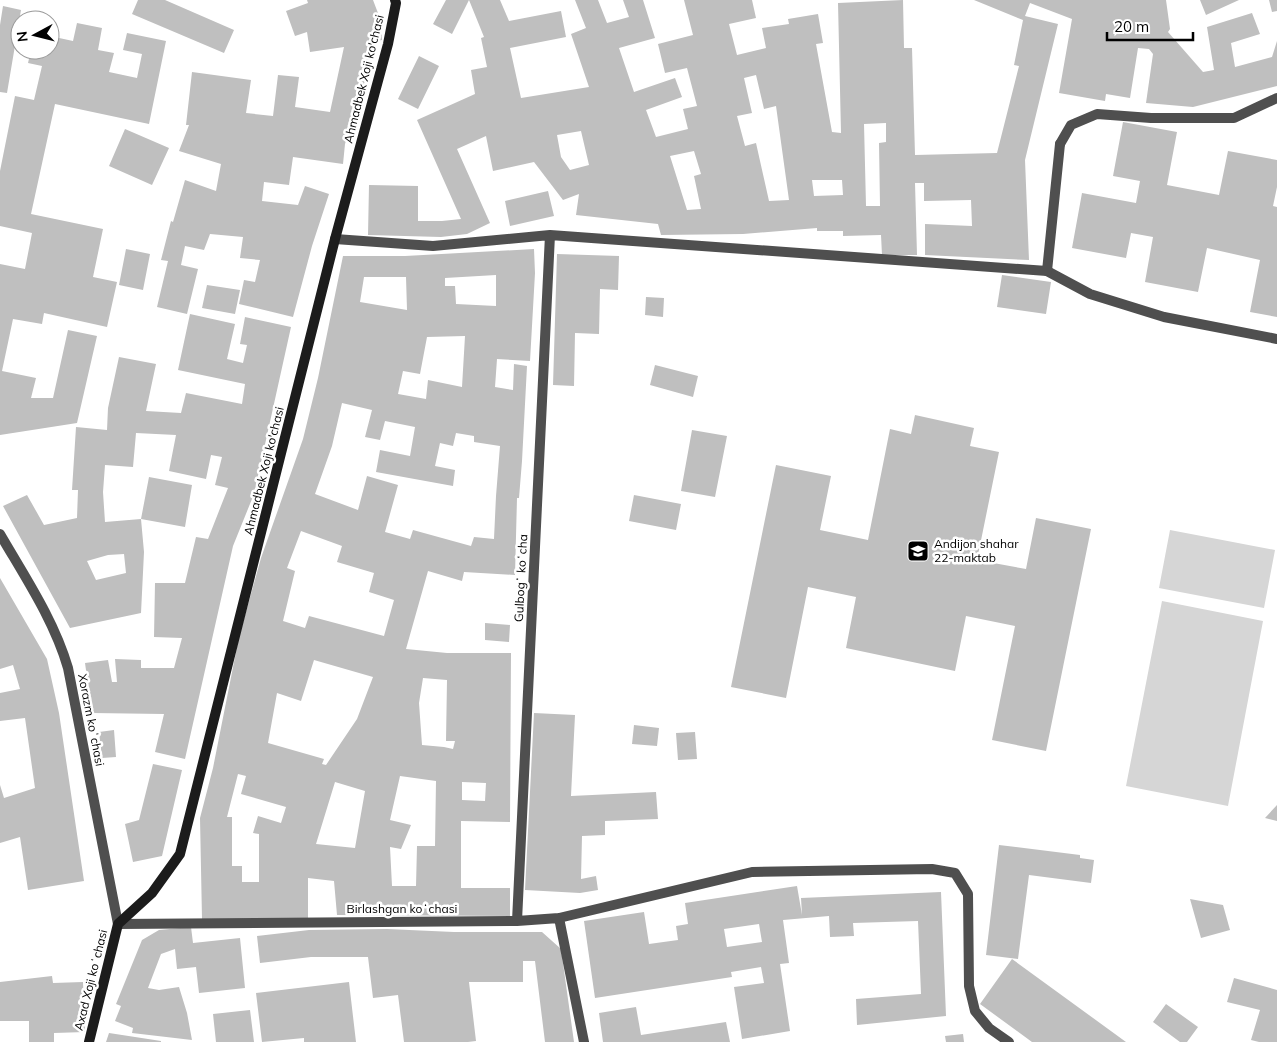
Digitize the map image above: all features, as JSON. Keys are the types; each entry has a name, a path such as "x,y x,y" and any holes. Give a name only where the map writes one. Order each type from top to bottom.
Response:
{"street":[{"name":"Ahmadbek Xoji ko'chasi","path":"118,924 152,893 180,854 335,239 398,1"},
{"path":"1047,271 1060,144 1071,125 1097,114 1152,118 1234,118 1277,98"},
{"path":"335,239 433,246 550,236 1047,271 1090,294 1164,317 1277,339"},
{"name":"Gulbogʻ koʻcha","path":"517,921 550,236"},
{"name":"Xorazm koʻchasi","path":"0,534 61,644 68,668 118,924"},
{"name":"Birlashgan koʻchasi","path":"118,924 517,921 559,918 752,872 932,869 956,874 968,894 969,986 975,1011 989,1028 1009,1042"},
{"path":"559,918 584,1042"},
{"name":"Axad Xoji koʻchasi","path":"89,1042 118,924"}],"shaded area":[{"path":"1170,530 1275,550 1264,608 1159,588"},
{"path":"1162,601 1263,621 1228,806 1126,786"}],"building":[{"path":"138,0 165,0 234,30 224,53 132,14"},
{"path":"307,0 373,0 381,21 382,40 372,42 364,85 345,144 343,164 293,157 289,185 264,182 262,201 298,205 305,186 329,194 312,246 293,317 239,304 244,280 255,282 260,260 240,258 243,237 210,234 204,250 185,246 181,265 198,269 187,314 157,307 168,261 161,260 171,221 173,222 185,180 216,191 221,164 179,151 189,125 186,125 192,72 251,80 246,113 273,116 278,75 299,77 295,107 330,112 344,47 310,52 307,32 295,36 286,11 308,3"},
{"path":"446,0 469,0 452,34 433,24"},
{"path":"469,0 500,0 509,21 561,11 566,37 510,48 521,98 589,87 571,34 586,28 575,0 598,0 607,23 629,17 623,0 643,0 655,38 619,48 634,92 675,78 682,97 646,110 656,137 688,129 683,109 697,106 687,68 665,73 658,44 693,35 684,0 752,0 756,18 729,24 737,55 766,48 762,28 789,24 788,19 818,14 823,43 816,44 832,132 841,133 838,3 903,0 904,48 912,48 915,155 997,153 1019,66 1014,65 1023,20 974,0 1166,0 1170,29 1168,32 1203,72 1214,70 1207,27 1252,13 1260,34 1231,43 1235,67 1272,57 1277,41 1277,86 1193,107 1146,103 1153,54 1149,49 1138,48 1130,98 1106,94 1105,101 1059,93 1072,19 1030,3 1025,16 1058,24 1025,160 1029,260 925,255 925,224 972,226 971,200 924,201 924,183 915,183 917,255 882,255 881,235 843,236 843,231 817,231 817,228 743,234 661,235 658,224 576,215 579,194 563,200 534,162 493,171 486,136 457,149 490,223 467,234 441,237 368,235 369,185 418,186 418,221 461,219 417,120 475,94 471,70 487,67 481,38 484,37","holes":["756,75 764,109 776,106 789,200 769,201 756,143 745,146 737,116 752,113 744,78","886,123 886,142 879,143 880,206 866,206 864,124","581,131 589,165 570,170 561,157 557,135","694,151 701,174 694,176 701,209 687,210 670,156","812,180 842,180 843,195 814,196"]},
{"path":"1200,0 1239,0 1206,15"},
{"path":"1269,0 1277,0 1277,11 1272,12"},
{"path":"3,6 21,10 10,10 10,60 13,60 7,93 0,92 0,25"},
{"path":"77,23 102,28 98,50 114,53 109,72 137,78 142,54 123,50 127,33 166,41 149,124 55,104 31,214 103,229 93,277 117,282 107,327 44,313 42,324 13,319 2,371 36,378 31,398 53,398 68,330 97,336 77,423 0,435 0,264 25,269 32,233 0,226 0,171 15,96 34,100 42,66 28,63 29,60 60,60 60,38 73,41"},
{"path":"419,56 439,66 418,109 398,99"},
{"path":"1123,122 1177,132 1167,185 1219,195 1228,151 1277,160 1277,187 1273,206 1277,207 1277,317 1250,312 1260,260 1207,248 1198,292 1145,282 1153,237 1131,233 1126,258 1072,248 1082,193 1136,203 1140,181 1113,176"},
{"path":"125,129 169,148 152,185 109,166"},
{"path":"548,191 554,216 510,226 505,201"},
{"path":"126,249 150,254 143,290 119,285"},
{"path":"534,249 535,273 530,361 497,359 495,387 513,390 514,364 527,366 522,461 519,498 517,498 515,575 464,572 462,581 428,571 406,649 447,653 511,653 510,822 461,821 461,888 510,888 510,916 337,915 334,881 308,878 308,919 202,919 200,818 213,768 239,637 261,558 303,439 318,378 343,256 405,256","holes":["496,275 496,306 456,304 455,286 445,286 445,278","364,277 406,277 407,310 360,302","465,336 462,387 428,380 426,399 398,394 403,371 420,374 427,337","342,403 372,410 365,437 380,440 385,421 415,427 410,456 380,450 376,472 453,486 455,470 435,466 440,443 453,446 456,433 474,436 474,442 500,446 494,539 474,537 471,546 413,530 410,539 385,532 398,485 367,476 358,510 315,494 332,446","301,531 342,546 337,562 374,573 369,592 394,600 384,636 309,616 305,628 283,621 295,571 287,568","314,660 373,677 357,719 326,765 322,764 324,759 268,743 277,693 301,701","423,678 447,680 446,741 455,741 453,749 422,745 419,703","238,774 246,776 241,794 286,807 281,823 258,816 253,833 259,834 259,882 242,882 242,866 232,866 232,817 227,817","400,776 436,781 435,846 417,846 416,886 392,886 390,847 401,849 411,825 390,820","335,782 365,791 355,848 316,844","462,782 486,783 485,801 462,800"]},
{"path":"557,254 619,256 618,290 600,289 599,334 575,333 574,386 553,385"},
{"path":"1002,275 1051,282 1046,314 997,307"},
{"path":"207,285 240,290 235,314 202,308"},
{"path":"646,297 664,298 663,317 645,315"},
{"path":"190,314 235,324 227,359 243,363 247,345 240,344 245,317 291,327 254,494 233,546 185,759 155,752 164,714 92,713 85,663 108,660 112,682 117,682 115,659 141,660 141,668 174,668 182,638 154,637 155,583 185,583 196,537 208,539 228,488 215,485 222,457 211,455 206,479 169,471 176,435 136,433 133,467 105,465 103,492 105,522 141,519 144,552 141,613 70,628 3,506 27,495 44,525 77,518 78,490 72,490 76,427 107,430 108,408 119,357 156,364 146,411 181,413 186,393 242,404 245,384 178,370","holes":["124,554 126,573 96,580 87,561 108,555"]},
{"path":"655,365 698,376 693,397 650,385"},
{"path":"915,415 974,428 970,446 999,452 977,560 1026,569 1036,518 1091,529 1046,751 992,740 1015,626 966,616 955,671 846,648 856,597 808,587 786,698 731,687 776,465 831,476 820,530 868,540 890,429 911,434"},
{"path":"692,430 727,436 715,497 681,491"},
{"path":"149,477 192,485 185,527 141,519"},
{"path":"634,495 681,504 676,530 629,521"},
{"path":"0,578 47,659 59,713 84,881 28,890 20,837 0,843 0,785 4,798 35,788 25,718 0,721 0,693 20,689 13,665 0,669"},
{"path":"485,623 510,625 509,642 485,640"},
{"path":"534,713 575,715 571,796 656,792 658,819 605,821 605,835 582,836 581,879 596,876 598,890 580,893 525,890"},
{"path":"634,725 659,728 657,746 632,744"},
{"path":"114,730 116,757 102,758 99,732"},
{"path":"695,732 697,759 678,760 676,733"},
{"path":"153,764 182,770 162,856 133,862 125,824 139,820"},
{"path":"1277,805 1277,821 1265,818"},
{"path":"999,845 1080,855 1080,858 1094,860 1091,883 1029,875 1018,959 986,955"},
{"path":"797,886 802,915 801,898 941,892 946,1016 857,1025 856,999 921,994 918,921 853,923 854,936 830,937 829,916 783,920 789,963 780,964 790,1031 742,1039 734,987 764,983 761,967 731,972 732,977 595,998 584,921 644,912 649,944 678,940 676,926 688,924 685,903","holes":["759,924 762,942 727,947 724,929"]},
{"path":"1190,899 1223,905 1230,930 1201,938"},
{"path":"191,927 193,943 240,938 245,988 199,993 196,967 177,969 175,949 161,954 148,988 159,990 179,987 187,1013 192,1040 132,1033 133,1028 115,1021 121,1006 116,1004 142,940 159,930"},
{"path":"387,929 454,932 542,932 561,949 574,1042 545,1042 535,961 523,961 523,982 469,982 476,1041 468,1042 404,1042 398,995 373,998 368,957 311,957 260,963 257,936 309,930"},
{"path":"1012,959 1126,1042 1032,1042 980,1004"},
{"path":"52,976 53,983 83,982 85,1032 54,1033 54,1042 29,1042 29,1021 0,1021 0,982"},
{"path":"1234,978 1277,990 1277,1042 1251,1040 1260,1010 1227,1002"},
{"path":"349,982 356,1042 304,1042 304,1038 262,1042 256,993"},
{"path":"1166,1004 1198,1027 1187,1042 1180,1042 1153,1022"},
{"path":"636,1007 641,1035 726,1022 730,1042 603,1042 599,1013"},
{"path":"250,1010 254,1042 216,1042 213,1014"},
{"path":"109,1033 161,1041 161,1042 106,1042"},
{"path":"963,1034 964,1042 946,1042 945,1036"}],"place":[{"name":"Andijon shahar 22-maktab","path":"918,551"}]}
